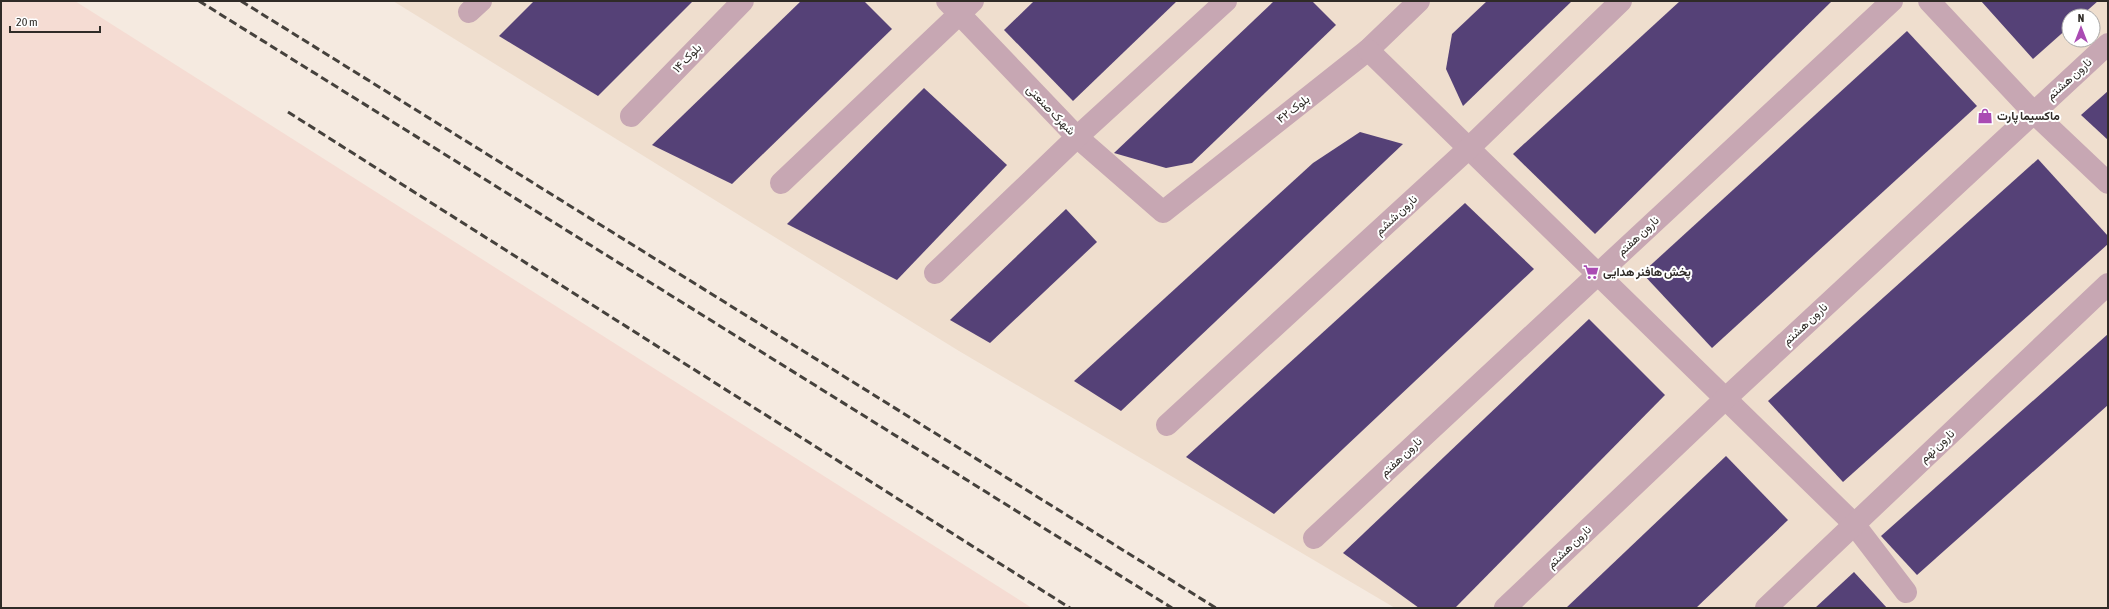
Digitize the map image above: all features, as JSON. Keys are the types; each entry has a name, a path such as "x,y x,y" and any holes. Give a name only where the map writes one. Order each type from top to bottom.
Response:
{"lane":[{"name":"بلوک ۱۴","path":"631,116 743,1"},
{"path":"935,273 1078,137 1226,1"},
{"name":"بلوک ۴۲","path":"1163,212 1368,50 1419,1"},
{"name":"نارون ششم","path":"1167,425 1469,148 1621,1"},
{"name":"نارون هفتم","path":"1314,538 1892,1"},
{"path":"1929,1 2033,112 2108,183"},
{"path":"781,183 960,5"},
{"name":"شهرک صنعتی","path":"960,5 1078,137 1163,212"},
{"name":"نارون هشتم","path":"1505,608 1725,399 2108,44"},
{"path":"1368,50 1854,524 1906,592"},
{"name":"نارون نهم","path":"1766,608 2108,284"}],"shaded area":[{"path":"1,1 75,1 1032,608 1,608"},
{"path":"393,1 2108,1 2108,608 1395,608 959,351"}],"building":[{"path":"534,1 693,1 598,96 499,36"},
{"path":"801,1 864,1 892,29 732,184 652,145"},
{"path":"1034,1 1177,1 1073,101 1004,30"},
{"path":"1274,1 1312,1 1336,25 1192,163 1166,168 1114,153"},
{"path":"1487,1 1572,1 1463,106 1446,69 1452,34"},
{"path":"1680,1 1832,1 1595,234 1513,154"},
{"path":"1981,1 2098,1 2090,8 2061,8 2061,34 2033,59"},
{"path":"1907,31 1977,106 1712,348 1642,273"},
{"path":"924,88 1007,165 897,280 787,224"},
{"path":"2108,91 2108,140 2081,115"},
{"path":"1360,132 1403,144 1121,411 1074,381 1313,163"},
{"path":"2038,159 2108,236 2108,244 1843,482 1768,401"},
{"path":"1465,203 1534,269 1274,514 1186,457"},
{"path":"1066,209 1097,242 990,343 950,320"},
{"path":"1589,319 1665,395 1455,608 1419,608 1343,553"},
{"path":"2108,334 2108,405 1917,575 1881,536"},
{"path":"1726,456 1788,520 1696,608 1566,608"},
{"path":"1854,572 1887,608 1815,608"}],"railway":[{"path":"199,1 1172,608"},
{"path":"241,1 1216,608"},
{"path":"288,112 1070,608"}],"place":[{"name":"ماکسیما پارت","path":"1985,116"},
{"name":"پخش هافنر هدایی","path":"1591,272"}]}
